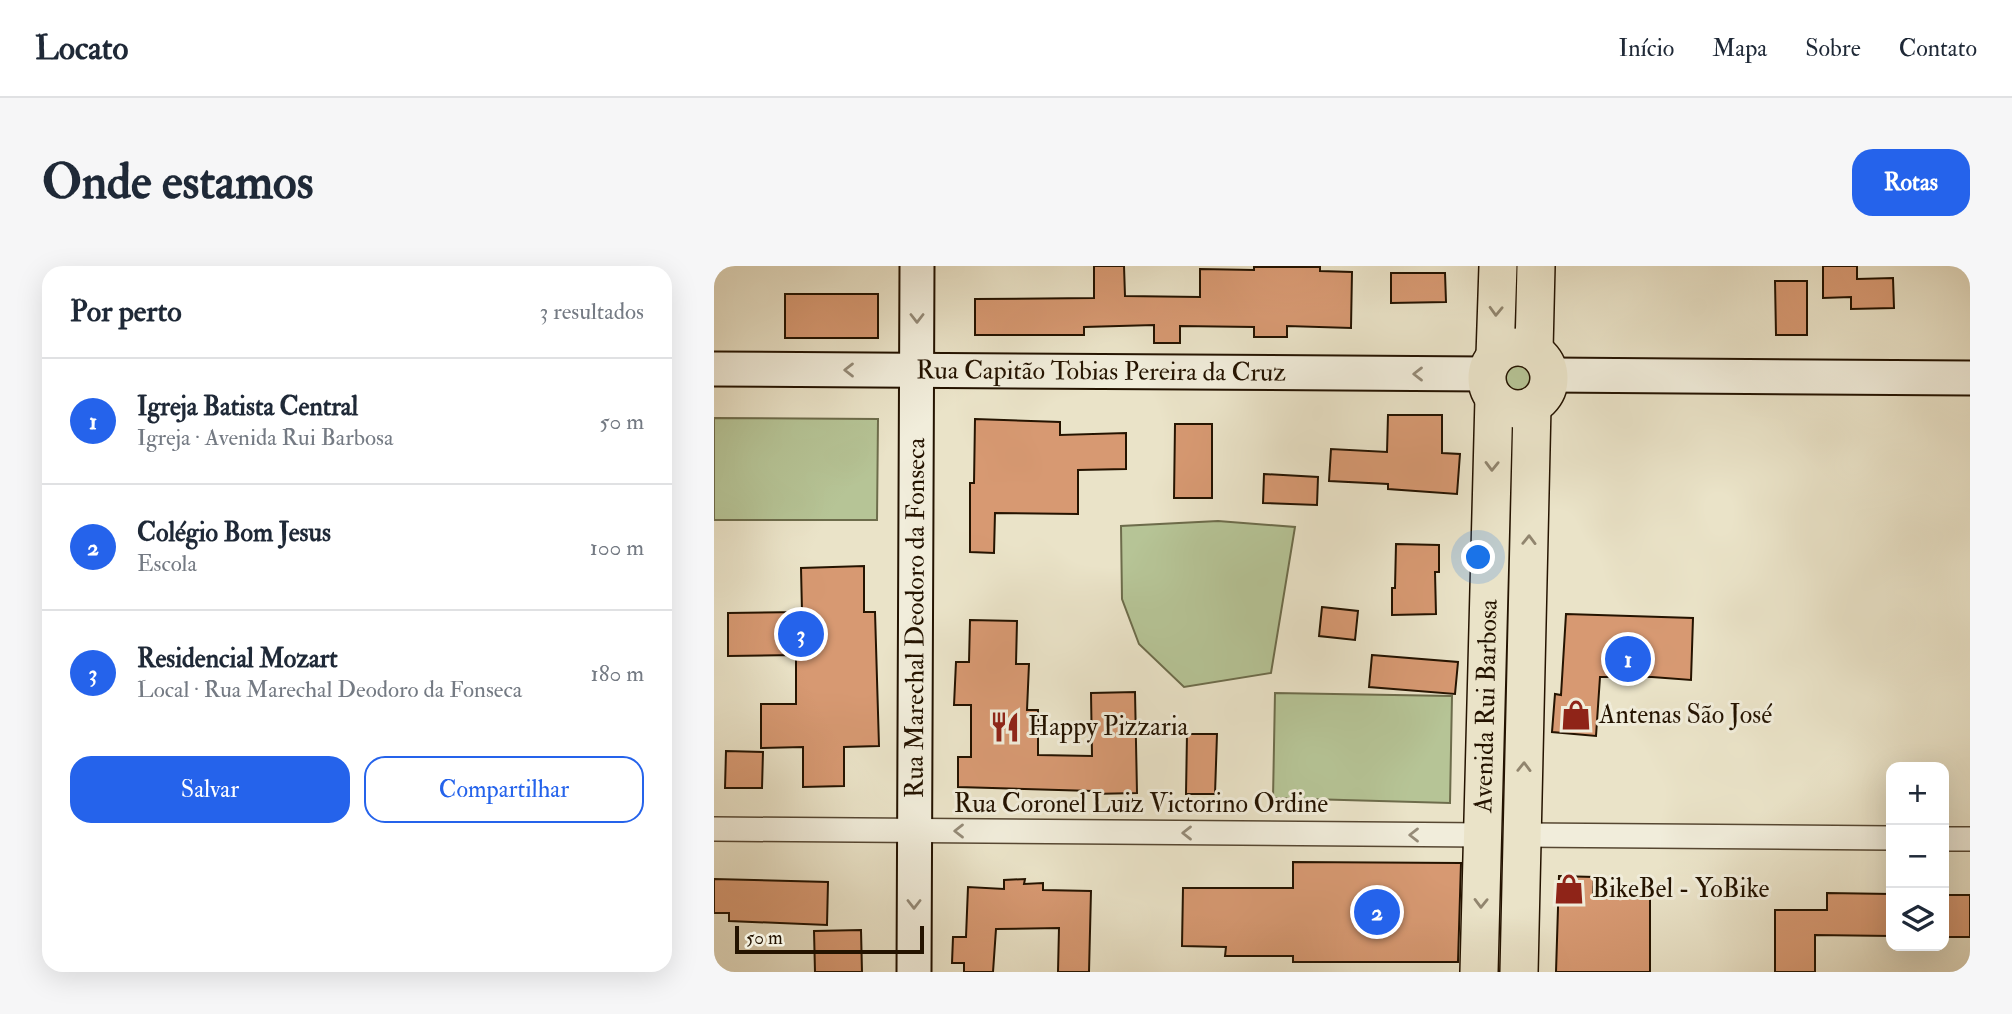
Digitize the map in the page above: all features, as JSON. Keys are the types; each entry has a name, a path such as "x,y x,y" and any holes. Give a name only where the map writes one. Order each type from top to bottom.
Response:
{"main road":[{"name":"Avenida Rui Barbosa","path":"1479,972 1492,376 1497,266"},
{"path":"1535,266 1542,362 1547,390 1532,406 1521,409 1502,405 1492,376 1503,350 1524,347 1542,362"},
{"name":"Avenida Rui Barbosa","path":"1519,972 1532,406"}],"street":[{"name":"Rua Marechal Deodoro da Fonseca","path":"914,972 917,266"},
{"path":"1542,362 1970,378"},
{"name":"Rua Capitão Tobias Pereira da Cruz","path":"714,369 1492,376"},
{"name":"Rua Coronel Luiz Victorino Ordine","path":"714,829 1483,835"},
{"path":"1522,835 1886,838"},
{"path":"1949,839 1970,839"}],"green space":[{"path":"1518,355 1537,365 1538,378 1536,391 1521,401 1506,398 1495,371 1510,356"},
{"path":"714,418 878,419 877,520 714,520"},
{"path":"1218,521 1295,527 1271,673 1184,687 1139,644 1122,599 1121,526"},
{"path":"1275,693 1452,696 1450,803 1273,798"}],"building":[{"path":"1094,266 1124,266 1125,296 1200,297 1200,269 1320,267 1320,271 1352,272 1351,328 1287,326 1287,337 1254,337 1254,327 1180,326 1180,343 1154,343 1154,325 1084,327 1084,335 975,335 975,299 1094,298"},
{"path":"1823,266 1857,266 1857,279 1893,278 1894,308 1851,309 1851,297 1823,298"},
{"path":"1391,273 1445,273 1446,302 1391,303"},
{"path":"1775,281 1807,281 1807,335 1776,335"},
{"path":"785,294 878,294 878,338 785,338"},
{"path":"1388,415 1442,415 1442,453 1460,454 1457,494 1388,489 1388,484 1329,481 1331,449 1387,452"},
{"path":"975,419 1060,422 1060,435 1126,433 1126,469 1078,470 1078,514 995,513 994,553 970,552 970,483 974,483"},
{"path":"1175,424 1212,424 1212,498 1174,498"},
{"path":"1264,474 1318,477 1317,505 1263,503"},
{"path":"1396,544 1439,545 1439,572 1435,572 1436,614 1392,615"},
{"path":"864,566 864,612 875,612 879,746 844,747 844,786 803,787 803,747 761,748 761,704 796,704 796,655 728,656 728,613 802,612 801,568"},
{"path":"1322,607 1358,611 1355,640 1319,636"},
{"path":"1566,614 1693,618 1691,680 1600,677 1596,736 1552,732 1555,694 1561,695"},
{"path":"970,620 1017,621 1016,664 1029,664 1027,710 1038,710 1038,755 1092,756 1091,693 1135,692 1137,793 1092,794 1092,791 958,787 958,757 971,757 971,705 954,705 956,662 969,662"},
{"path":"1372,655 1458,662 1455,694 1369,687"},
{"path":"1187,734 1217,734 1215,794 1186,794"},
{"path":"726,751 763,752 762,788 725,788"},
{"path":"1293,862 1461,863 1458,962 1293,962 1293,956 1225,956 1226,947 1182,946 1183,888 1293,888"},
{"path":"1559,876 1594,877 1593,895 1650,896 1650,972 1556,972"},
{"path":"714,879 828,882 827,925 729,921 729,913 714,913"},
{"path":"1025,879 1024,884 1043,883 1043,890 1091,891 1089,972 1058,972 1059,928 996,929 993,972 964,972 964,963 952,963 953,937 966,937 968,887 1004,889 1004,880"},
{"path":"1827,893 1886,894 1886,936 1815,935 1815,972 1775,972 1775,910 1827,910"},
{"path":"1949,895 1970,895 1970,937 1949,937"},
{"path":"861,930 862,972 815,972 814,931"}],"place":[{"name":"Residencial Mozart","path":"801,634"},
{"name":"Igreja Batista Central","path":"1628,659"},
{"name":"Antenas São José","path":"1576,715"},
{"name":"Happy Pizzaria","path":"1005,727"},
{"name":"BikeBel - YoBike","path":"1569,889"},
{"name":"Colégio Bom Jesus","path":"1377,912"}]}
